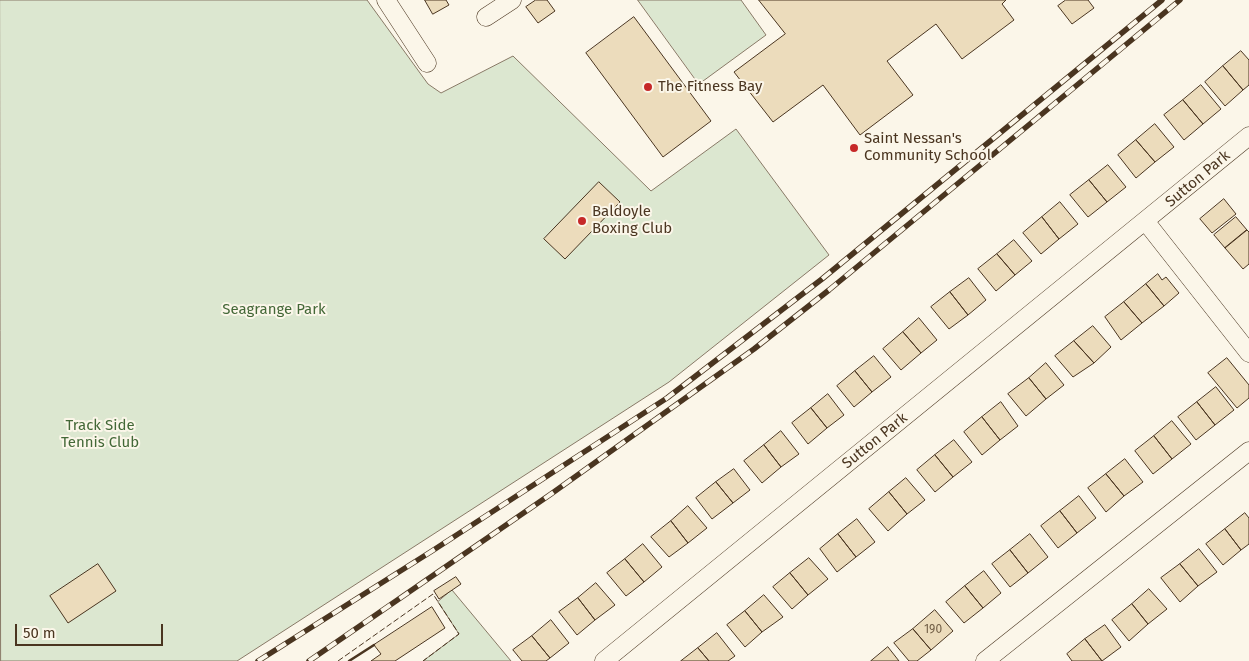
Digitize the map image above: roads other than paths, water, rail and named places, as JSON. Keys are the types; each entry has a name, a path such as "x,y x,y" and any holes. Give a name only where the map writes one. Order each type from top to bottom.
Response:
{"street":[{"path":"386,0 427,63"},
{"path":"486,17 512,0"},
{"name":"Sutton Park","path":"604,661 1146,222 1249,136"},
{"path":"1146,222 1249,353"},
{"path":"985,661 1249,451"}],"railway":[{"path":"258,661 432,551 667,398 822,279 1162,0"},
{"path":"309,661 551,494 754,349 829,290 1180,0"}],"place":[{"name":"The Fitness Bay","path":"648,87"},
{"name":"Saint Nessan's Community School","path":"854,148"},
{"name":"Baldoyle Boxing Club","path":"582,221"}],"park label":[{"name":"Seagrange Park","path":"274,310"},
{"name":"Track Side Tennis Club","path":"100,434"}]}
